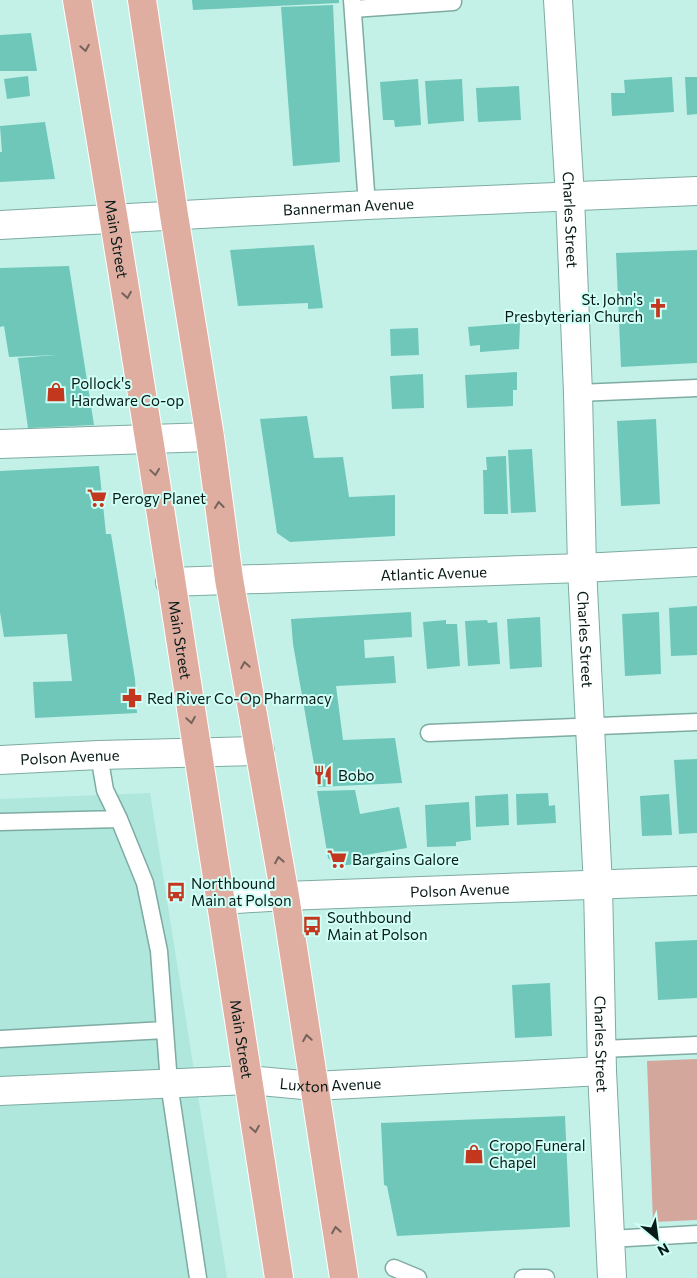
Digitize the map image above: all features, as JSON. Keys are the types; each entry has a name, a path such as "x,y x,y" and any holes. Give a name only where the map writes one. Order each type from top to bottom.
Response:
{"main road":[{"name":"Main Street","path":"77,0 150,440 196,752 221,900 279,1278"},
{"path":"142,0 210,437 229,579 285,896 344,1278"}],"street":[{"name":"Charles Street","path":"563,0 578,393 582,568 598,886 602,1060 612,1278"},
{"name":"Bannerman Avenue","path":"0,225 367,205 697,191"},
{"path":"0,444 210,437"},
{"name":"Atlantic Avenue","path":"170,582 582,568 697,562"},
{"name":"Polson Avenue","path":"0,760 100,754 260,751"},
{"name":"Polson Avenue","path":"221,900 697,881"},
{"name":"Luxton Avenue","path":"0,1091 248,1080 314,1086 602,1060"}],"lane":[{"path":"367,205 352,5 453,2"},
{"path":"578,393 697,388"},
{"path":"429,732 590,728 697,722"},
{"path":"100,754 105,790 145,883 159,952 169,1084 198,1278"},
{"path":"0,822 119,819"},
{"path":"0,1039 165,1030"},
{"path":"602,1060 697,1045"},
{"path":"598,1278 610,1244 697,1234"},
{"path":"394,1268 418,1278"},
{"path":"523,1278 546,1278"}],"shaded area":[{"path":"150,793 227,1278 0,1278 0,799"},
{"path":"697,1059 697,1220 653,1222 647,1061"}],"building":[{"path":"192,0 339,0 339,3 193,10"},
{"path":"333,5 340,162 293,166 281,7"},
{"path":"31,33 37,71 0,71 0,35"},
{"path":"28,76 30,96 7,99 4,79"},
{"path":"672,77 674,112 612,116 611,93 625,93 624,80"},
{"path":"685,77 697,77 697,114 687,115"},
{"path":"418,79 421,125 395,127 394,120 383,120 380,82"},
{"path":"462,79 464,121 428,124 425,81"},
{"path":"519,86 521,120 478,122 476,88"},
{"path":"45,122 55,179 0,182 0,152 2,152 0,126"},
{"path":"314,245 323,308 308,309 308,303 238,306 230,250"},
{"name":"St. John's Presbyterian Church","path":"697,250 697,363 621,367 616,253"},
{"path":"69,266 94,425 28,428 18,358 56,355 9,357 4,326 0,327 0,268"},
{"path":"520,323 519,349 480,352 480,345 470,346 468,327"},
{"path":"418,328 419,355 391,356 390,329"},
{"path":"517,372 517,390 513,390 513,406 467,408 465,375"},
{"path":"423,374 424,408 392,409 390,376"},
{"path":"307,416 314,458 343,457 349,497 395,495 395,536 290,542 277,533 260,419"},
{"path":"656,419 660,504 621,506 617,421"},
{"path":"532,449 536,512 511,513 508,450"},
{"path":"506,456 508,514 484,514 483,470 487,470 486,457"},
{"path":"99,466 106,534 111,534 135,679 137,713 35,718 33,682 72,681 67,634 4,637 0,612 0,471"},
{"path":"697,606 697,655 671,656 669,608"},
{"path":"411,612 412,637 364,640 365,658 394,656 396,683 336,686 343,740 395,738 402,783 318,787 293,644 291,619"},
{"path":"659,612 661,674 625,676 622,614"},
{"path":"540,617 542,667 510,669 507,619"},
{"path":"446,620 446,624 457,624 460,666 427,669 423,622"},
{"path":"487,620 488,623 497,622 500,664 468,666 465,621"},
{"path":"697,759 697,833 679,834 674,760"},
{"path":"355,790 360,814 399,807 407,848 365,855 366,863 338,866 328,858 317,791"},
{"path":"548,793 549,806 555,805 556,823 517,825 516,794"},
{"path":"508,794 509,825 476,827 475,796"},
{"path":"669,794 672,835 642,836 640,796"},
{"path":"469,802 471,840 456,842 456,846 427,847 425,805"},
{"path":"697,940 697,998 658,1000 655,942"},
{"path":"550,983 552,1036 515,1038 512,985"},
{"name":"Cropo Funeral Chapel","path":"565,1116 570,1227 397,1236 387,1186 384,1185 381,1123"}],"place":[{"name":"St. John's Presbyterian Church","path":"658,308"},
{"name":"Pollock's Hardware Co-op","path":"56,392"},
{"name":"Perogy Planet","path":"97,498"},
{"name":"Red River Co-Op Pharmacy","path":"132,698"},
{"name":"Bobo","path":"323,775"},
{"name":"Bargains Galore","path":"337,859"},
{"name":"Northbound Main at Polson","path":"176,892"},
{"name":"Southbound Main at Polson","path":"312,926"},
{"name":"Cropo Funeral Chapel","path":"474,1154"}]}
